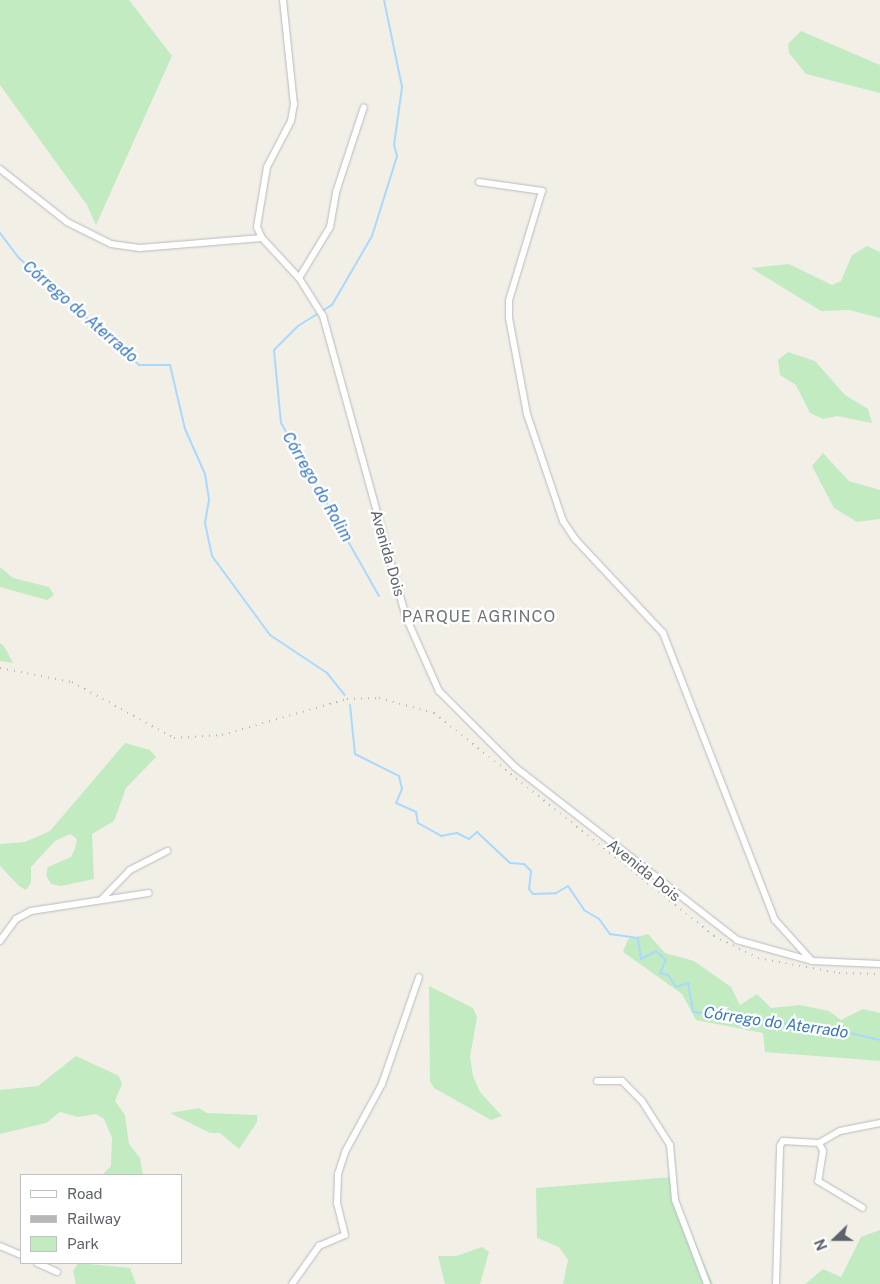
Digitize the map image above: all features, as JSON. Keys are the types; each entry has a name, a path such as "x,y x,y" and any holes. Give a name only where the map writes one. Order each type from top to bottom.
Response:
{"street":[{"path":"0,169 67,222 111,244 140,248 262,238 257,222 267,167 291,121 294,104 283,0"},
{"path":"299,278 330,227 336,192 364,107"},
{"path":"479,182 542,191 508,309 520,391 563,521 575,539 663,633 775,920 812,961"},
{"name":"Avenida Dois","path":"262,238 299,278 321,312 406,617 439,692 515,767 712,925 751,946 812,961 880,964"},
{"path":"102,899 130,870 167,851"},
{"path":"0,941 22,914 102,899 149,893"},
{"path":"292,1284 319,1246 345,1235 337,1204 338,1174 344,1152 382,1084 419,978"},
{"path":"596,1081 622,1081 642,1101 670,1144 675,1200 707,1284"},
{"path":"776,1284 780,1146 783,1141 819,1143 840,1131 880,1123"},
{"path":"819,1143 823,1151 818,1181 863,1208"},
{"path":"0,1246 20,1256"},
{"path":"39,1264 57,1272"}],"green space":[{"path":"0,0 129,0 172,56 96,225 87,205 0,85"},
{"path":"801,31 880,65 880,93 806,74 789,53 788,44"},
{"path":"867,246 880,252 880,318 849,310 821,311 751,268 789,264 832,285 841,281 852,255"},
{"path":"788,352 815,361 845,395 868,409 872,423 837,416 823,419 810,413 796,385 780,375 778,360"},
{"path":"823,453 849,481 880,490 880,519 857,522 834,508 812,466"},
{"path":"0,567 13,578 49,587 54,595 47,600 0,587"},
{"path":"0,643 4,646 13,663 0,661"},
{"path":"125,743 150,750 156,757 126,788 114,821 92,834 94,879 61,886 51,884 46,875 48,867 71,857 77,839 70,834 55,841 31,867 31,883 26,890 19,886 0,866 0,844 25,842 50,831"},
{"path":"648,934 665,953 694,961 731,987 740,1005 757,994 771,1008 800,1005 829,1011 841,1020 863,1009 880,1013 880,1061 765,1052 763,1033 696,1020 682,994 623,952 628,939"},
{"path":"429,986 473,1008 477,1017 470,1057 473,1076 480,1092 502,1116 491,1120 434,1088 430,1081"},
{"path":"76,1056 119,1076 122,1084 115,1101 125,1115 129,1144 140,1158 143,1174 103,1174 111,1166 112,1138 104,1119 96,1114 78,1117 60,1112 46,1123 0,1134 0,1090 38,1086"},
{"path":"199,1108 207,1113 257,1115 257,1122 239,1149 220,1133 210,1133 170,1113"},
{"path":"672,1177 674,1194 713,1284 563,1284 568,1260 559,1247 537,1238 536,1188"},
{"path":"880,1230 880,1284 805,1284 823,1269 841,1277 861,1237"},
{"path":"482,1247 489,1252 480,1284 445,1284 438,1256 456,1256"},
{"path":"77,1264 130,1268 136,1284 76,1284 73,1271"}],"waterway":[{"name":"Córrego do Rolim","path":"379,596 281,423 274,350 298,326 332,305 372,236 397,156 394,145 402,87 384,0"},
{"name":"Córrego do Aterrado","path":"0,233 19,258 139,365 170,365 185,429 205,474 209,500 205,523 212,556 270,635 327,673 345,695"},
{"name":"Córrego do Aterrado","path":"350,705 355,754 399,776 402,789 396,803 416,812 418,823 441,836 457,833 469,839 477,832 510,863 524,864 531,871 529,889 533,894 556,893 568,886 584,910 599,919 610,934 638,938 641,959 656,951 666,960 660,973 668,975 676,987 688,983 693,1012 837,1030 880,1040"}],"railway":[{"path":"0,668 72,682 174,738 222,735 347,699 379,698 434,713 714,936 758,958 839,973 880,974"}],"district":[{"name":"PARQUE AGRINCO","path":"479,617"}]}
